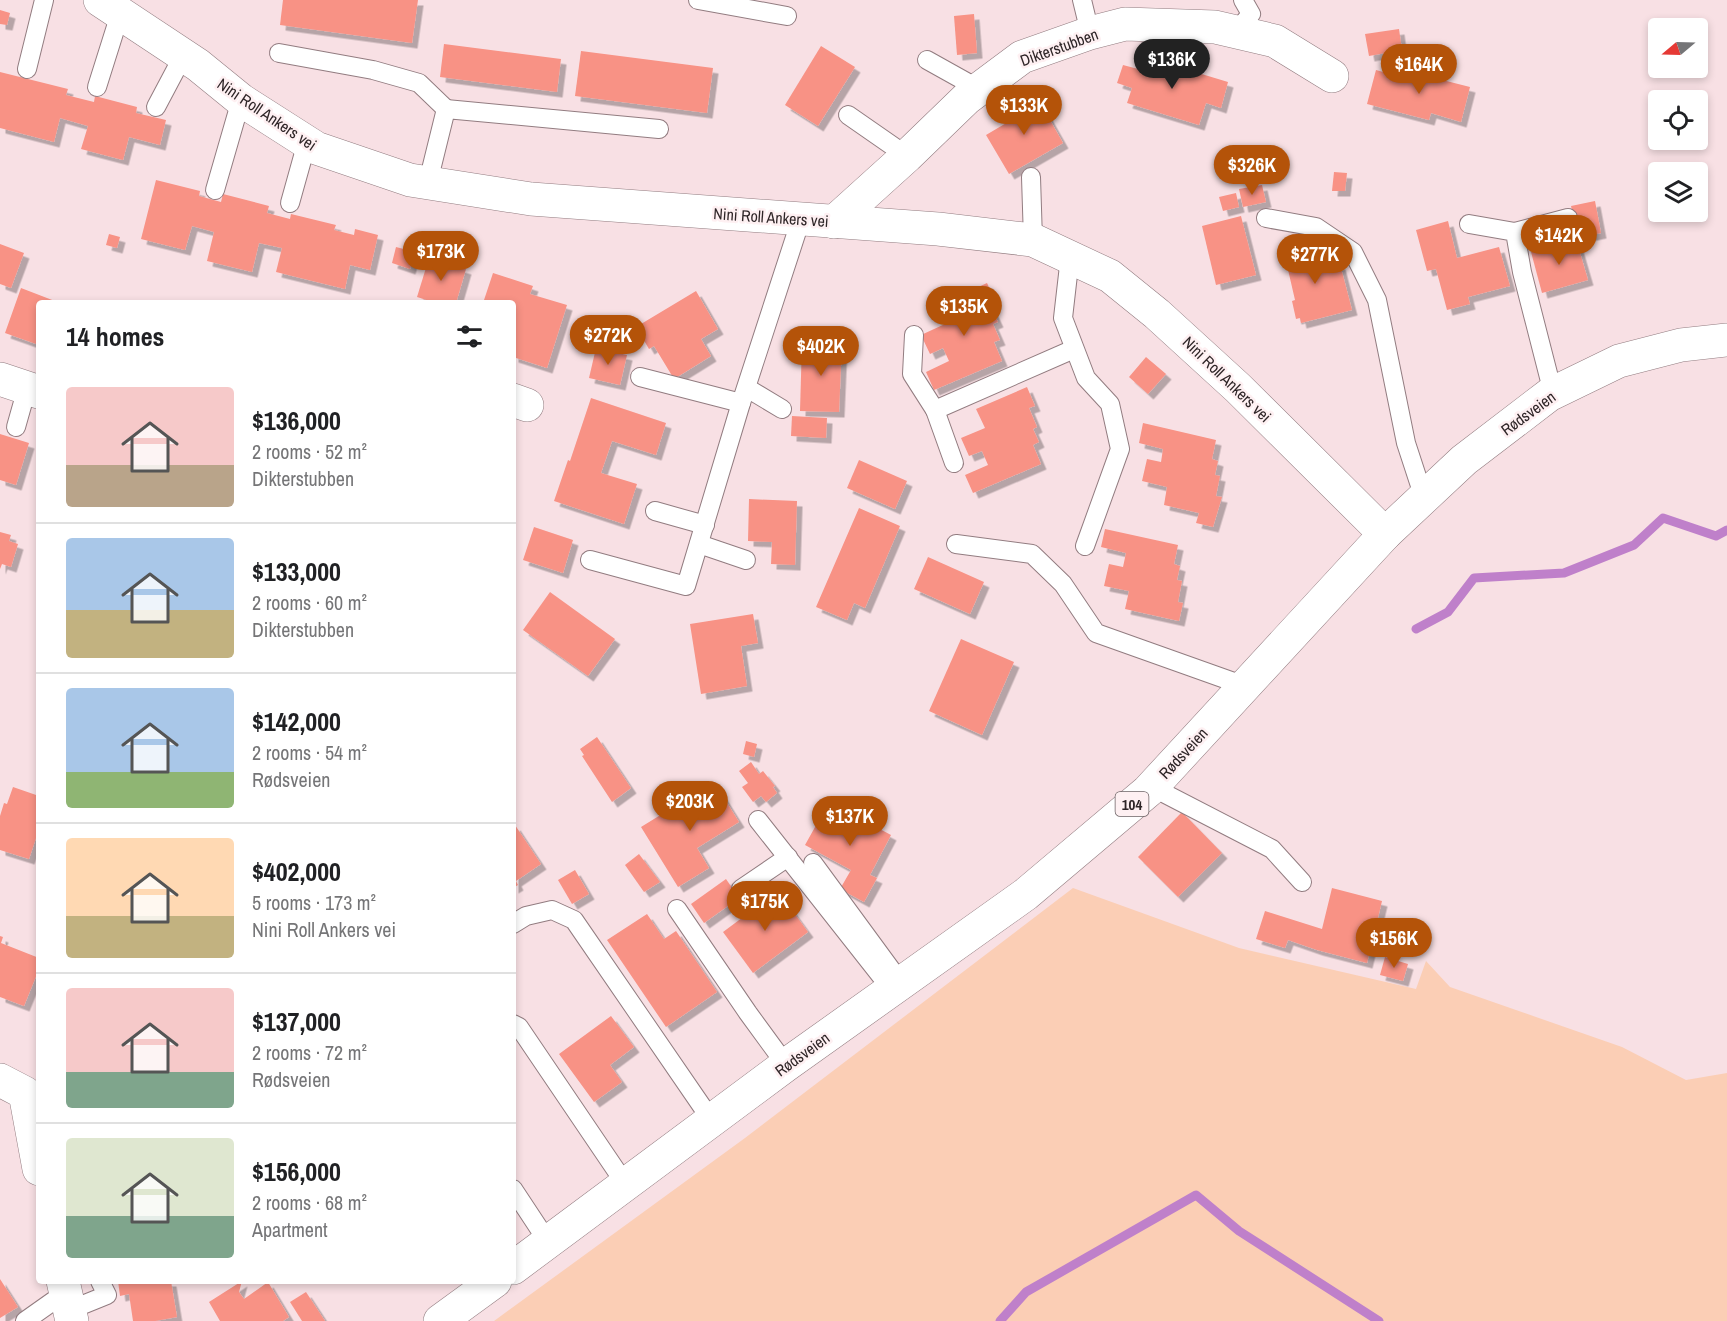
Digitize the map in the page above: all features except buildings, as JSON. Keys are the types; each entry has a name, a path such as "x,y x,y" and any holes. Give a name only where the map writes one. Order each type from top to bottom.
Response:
{"street":[{"name":"Nini Roll Ankers vei","path":"110,7 183,56 241,100 316,148 410,180 531,199 938,229 1033,240 1110,276 1157,314 1238,388 1385,534"},
{"name":"Dikterstubben","path":"834,222 908,156 967,98 1022,57 1090,33 1125,24 1215,27 1275,41 1332,76"},
{"name":"Rødsveien","path":"516,1266 786,1065 1026,894 1152,787 1385,534 1464,460 1553,393 1619,361 1681,345 1727,340"},
{"path":"26,1092 36,1150"},
{"path":"440,1321 491,1284"}],"lane":[{"path":"27,69 44,0"},
{"path":"698,0 787,16"},
{"path":"1082,0 1090,33"},
{"path":"1236,32 1251,14 1243,0"},
{"path":"97,87 110,7"},
{"path":"279,53 373,70 419,83 446,109 659,129"},
{"path":"156,107 183,56"},
{"path":"927,60 979,89"},
{"path":"215,190 241,100"},
{"path":"428,182 446,109"},
{"path":"848,114 908,156"},
{"path":"290,203 307,142"},
{"path":"1030,177 1033,240"},
{"path":"1266,218 1316,227 1353,252 1377,300 1406,443 1424,498"},
{"path":"1469,224 1515,232 1568,218"},
{"path":"590,560 686,586 801,219"},
{"path":"1515,232 1522,272 1553,393"},
{"path":"1070,256 1063,318 1086,378 1110,404 1120,449 1084,546"},
{"path":"914,335 912,374 935,410 954,463"},
{"path":"935,410 1074,349"},
{"path":"640,377 744,396 782,409"},
{"path":"16,427 22,386"},
{"path":"655,511 705,525"},
{"path":"699,544 746,560"},
{"path":"956,544 1032,554 1063,584 1096,633 1245,686"},
{"path":"1152,787 1272,849 1302,882"},
{"path":"758,820 897,986"},
{"path":"741,889 788,857"},
{"path":"813,863 897,986"},
{"path":"677,909 747,1013 786,1065"},
{"path":"516,922 526,916 552,910 574,920 712,1121"},
{"path":"516,1026 626,1185"},
{"path":"516,1194 548,1242"},
{"path":"25,1321 68,1301 107,1295 102,1284"}],"shaded area":[{"path":"1073,888 1239,948 1416,989 1426,961 1450,987 1622,1047 1686,1080 1727,1073 1727,1321 494,1321 745,1138"}],"waterway":[{"path":"1416,629 1448,612 1474,578 1564,573 1634,545 1663,518 1716,536 1727,530"},
{"path":"1000,1321 1026,1292 1196,1195 1239,1231 1379,1321"}]}
